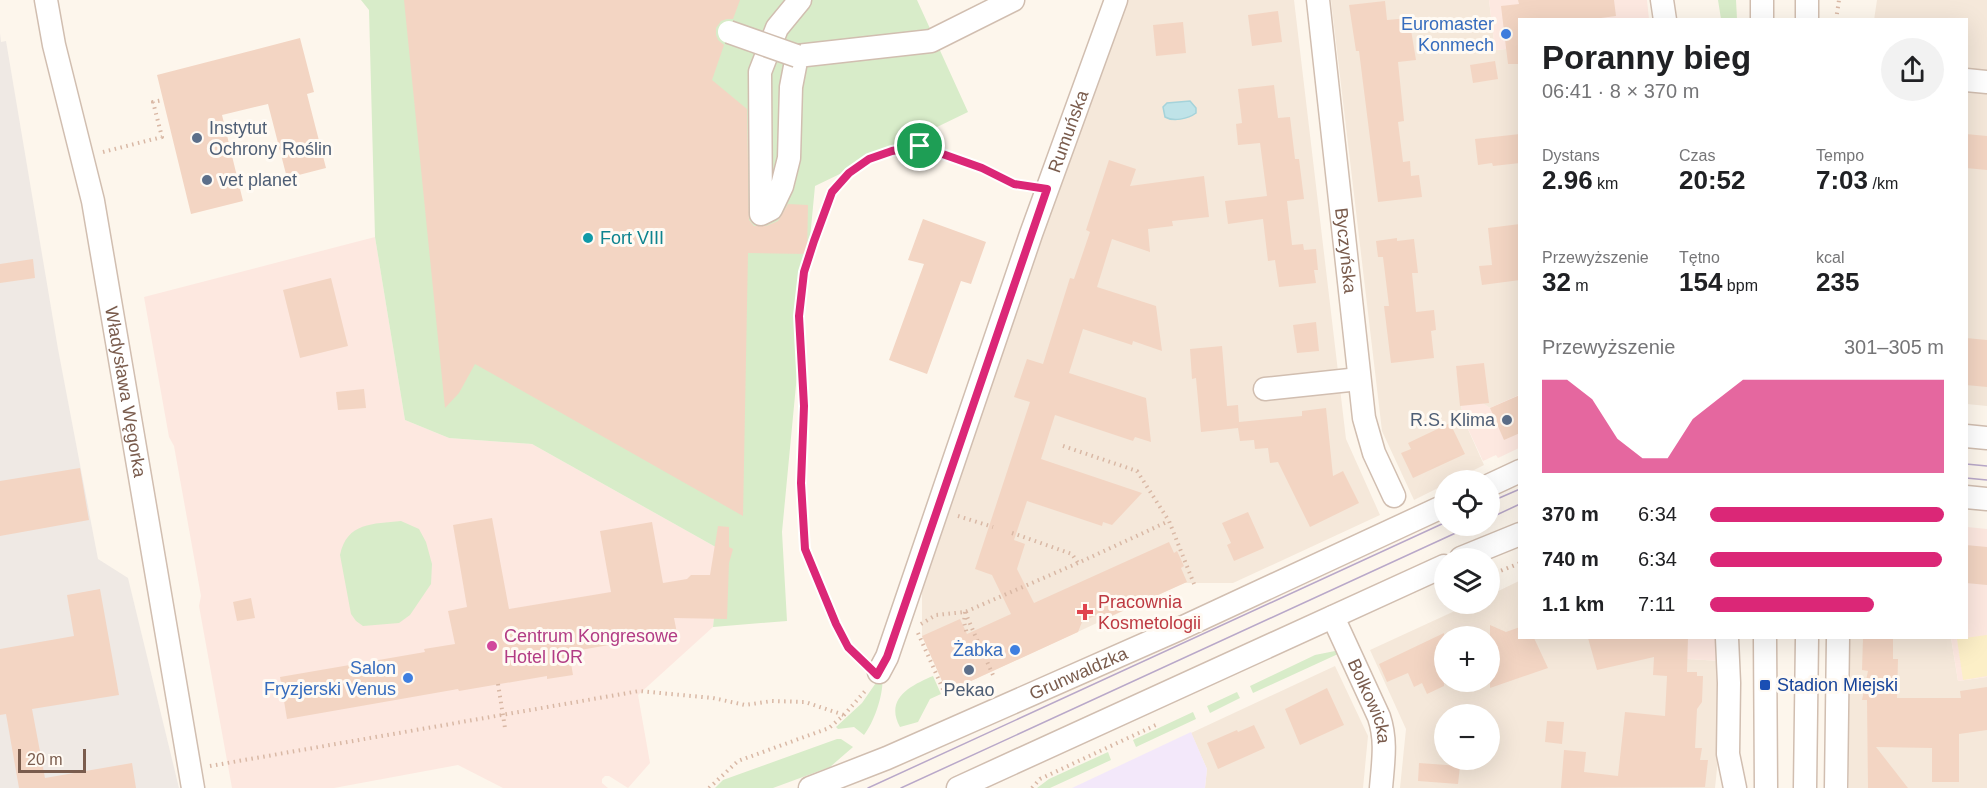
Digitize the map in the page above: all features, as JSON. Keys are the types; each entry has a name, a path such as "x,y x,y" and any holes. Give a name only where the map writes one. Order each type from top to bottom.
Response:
{"street":[{"name":"Władysława Węgorka","path":"46,0 54,45 93,201 193,788"},
{"path":"797,56 791,87 789,158 782,186 771,209 761,214 760,72 777,28 800,0"},
{"path":"729,32 797,56 931,41 1013,0"},
{"name":"Rumuńska","path":"878,674 887,657 1047,189 1116,0"},
{"name":"Byczyńska","path":"1318,0 1366,429 1374,453 1394,496"},
{"path":"1662,0 1665,18"},
{"path":"1968,80 1987,82"},
{"path":"1264,389 1359,379"},
{"path":"1968,436 1987,438"},
{"path":"1500,480 1518,472"},
{"path":"1968,497 1987,499"},
{"name":"Grunwaldzka","path":"810,788 887,758 1083,671 1434,511"},
{"path":"1486,548 1518,535"},
{"path":"958,788 1434,571"},
{"name":"Bolkowicka","path":"1333,617 1379,717 1384,733 1381,788"},
{"path":"1727,639 1728,754 1735,788"},
{"path":"1765,639 1766,788"},
{"path":"1805,788 1807,639"},
{"path":"1836,788 1838,639"}],"path":[{"path":"1836,18 1839,0"},
{"path":"97,153 162,137 153,102 163,100"},
{"path":"709,788 738,761 829,728 864,693 878,674 848,647 831,614 805,549 801,483 804,406 799,316 804,272 832,192 849,173 869,159 892,151 920,146 982,168 1014,184 1047,189"},
{"path":"1063,446 1137,471 1168,520 1194,584"},
{"path":"938,508 993,527"},
{"path":"946,696 915,627 936,615 965,612 1078,563 1168,520"},
{"path":"1012,533 1072,554 1078,563"},
{"path":"1500,571 1518,564"},
{"path":"965,612 964,622 967,634"},
{"path":"965,612 978,642"},
{"path":"985,657 993,675"},
{"path":"498,684 505,728"},
{"path":"206,767 639,691 713,698 745,705 772,701 805,702 844,715"}],"shaded area":[{"path":"1125,0 1294,0 1346,439 1380,515 1233,583 1184,583 947,692 922,636 922,573"},
{"path":"1331,0 1489,0 1495,50 1518,48 1518,395 1490,408 1483,404 1456,366 1463,418 1484,465 1474,470 1434,470 1434,490 1414,500 1382,431"},
{"name":"Euromaster Konmech","path":"1489,0 1647,0 1649,18 1518,18 1518,48 1495,50"},
{"path":"1877,0 1987,0 1987,406 1968,404 1968,18 1874,18"},
{"path":"0,33 1,42 6,41 58,349 98,559 128,578 179,788 0,788"},
{"path":"375,237 405,420 449,438 532,444 721,550 713,627 638,695 650,763 628,788 609,776 605,776 602,783 608,788 503,788 458,765 334,788 232,788 199,606 201,596 144,297"},
{"path":"1484,363 1486,379 1483,403 1490,408 1518,395 1518,448 1498,458 1496,455 1483,461 1463,418 1456,366"},
{"path":"1968,527 1987,529 1987,677 1958,681 1951,639 1968,639"},
{"path":"1518,581 1518,639 1649,639 1654,657 1721,661 1722,721 1715,788 1400,788 1406,729 1370,650 1448,614 1500,614 1500,590"},
{"path":"1649,639 1718,639 1721,661 1654,657"},
{"path":"1846,639 1951,639 1958,681 1987,677 1987,788 1849,788"},
{"path":"1335,666 1368,736 1363,788 1205,788 1207,769 1191,733"},
{"path":"1191,732 1207,769 1205,788 1072,788"}],"green space":[{"path":"361,0 917,0 968,112 815,186 782,532 787,621 713,627 721,550 532,444 449,438 405,420 375,237 369,10"},
{"path":"1718,0 1736,0 1737,18 1721,18"},
{"path":"401,521 419,529 426,542 432,564 431,584 410,615 399,623 363,626 351,614 340,555 343,544 349,536 363,527"},
{"path":"1335,651 1338,654 1253,693 1250,686 1315,655"},
{"path":"882,674 883,681 878,705 864,735 854,727 838,729 836,727 862,703"},
{"path":"933,676 941,694 930,699 918,722 900,727 895,708 898,700 909,688"},
{"path":"1237,692 1240,698 1210,713 1207,706"},
{"path":"1193,712 1196,719 1136,747 1133,740"},
{"path":"837,739 853,747 830,767 773,788 715,788 723,780"},
{"path":"1108,752 1111,760 1050,788 1037,788 1049,779"}],"sand":[{"path":"1987,635 1987,676 1963,680 1957,639"}],"water":[{"path":"1190,101 1196,108 1196,113 1181,119 1165,117 1163,107 1167,103"}],"building":[{"name":"Fort VIII","path":"404,0 740,0 733,19 721,21 716,28 718,40 724,45 712,80 747,109 749,220 754,226 766,226 778,221 788,204 808,205 807,254 748,253 743,516 475,364 459,393 445,408"},
{"name":"Euromaster Konmech","path":"1518,0 1614,0 1616,16 1518,18 1518,64 1508,64 1501,6 1519,4"},
{"path":"1385,1 1387,20 1409,18 1416,60 1398,62 1404,121 1398,122 1403,162 1410,161 1411,176 1419,175 1422,197 1378,202 1359,51 1356,51 1349,5"},
{"path":"1278,11 1282,42 1252,46 1248,15"},
{"path":"1183,22 1186,53 1156,56 1153,25"},
{"path":"300,38 314,92 307,94 326,168 287,178 268,104 222,115 243,201 191,214 157,75"},
{"path":"1495,61 1498,79 1473,83 1470,65"},
{"path":"1274,85 1278,118 1290,117 1295,159 1299,159 1304,199 1287,201 1292,245 1303,244 1304,250 1316,249 1318,270 1314,270 1316,283 1279,287 1275,260 1268,261 1263,219 1228,224 1225,201 1267,196 1260,143 1238,145 1236,124 1242,123 1238,89"},
{"path":"1518,134 1518,163 1478,165 1475,139"},
{"path":"1968,134 1987,136 1987,170 1968,168"},
{"path":"1109,160 1136,169 1130,186 1204,176 1209,217 1172,221 1173,226 1148,229 1150,252 1112,239 1097,287 1156,306 1162,351 1133,341 1132,345 1083,329 1069,373 1146,398 1151,442 1135,437 1133,441 1055,415 1041,459 1142,493 1112,525 1103,522 1102,526 1027,501 1014,540 1025,544 1017,569 1034,603 1169,542 1174,553 1177,551 1184,566 1181,568 1187,582 1109,617 1105,618 1098,614 1082,622 1078,632 947,692 922,636 960,619 967,634 1011,614 992,575 975,569 1030,402 1014,397 1027,359 1043,364 1070,278 1074,279 1090,232 1086,230"},
{"path":"923,219 986,242 971,284 961,281 927,374 889,360 924,264 908,260"},
{"path":"1518,224 1518,280 1482,285 1479,266 1492,265 1488,228"},
{"path":"1397,238 1397,241 1414,239 1418,273 1412,273 1416,312 1434,310 1436,330 1431,331 1434,358 1391,363 1384,306 1389,306 1383,257 1378,257 1376,241"},
{"path":"33,259 35,278 0,283 0,264"},
{"path":"331,278 348,346 300,358 283,290"},
{"path":"1316,322 1319,351 1297,353 1293,325"},
{"path":"1968,338 1987,340 1987,387 1968,385"},
{"path":"1222,346 1227,406 1238,405 1239,422 1302,416 1302,411 1326,408 1333,476 1343,471 1359,503 1310,527 1278,462 1270,463 1268,448 1255,449 1254,440 1240,441 1238,428 1201,432 1196,378 1192,379 1190,349"},
{"path":"1484,363 1489,403 1460,406 1456,366"},
{"path":"364,389 366,408 338,410 336,392"},
{"name":"R.S. Klima","path":"1518,396 1518,434 1504,440 1490,408"},
{"path":"1450,423 1465,454 1413,478 1401,453 1411,449 1408,443"},
{"path":"80,468 89,520 0,536 0,481"},
{"path":"1248,512 1264,548 1234,561 1227,545 1231,543 1222,523"},
{"path":"492,518 509,609 611,592 600,531 652,522 663,583 687,579 691,575 710,575 718,526 729,527 729,547 733,549 729,563 727,619 674,618 677,633 569,652 573,675 547,679 547,676 459,691 458,689 287,719 280,677 425,652 424,649 455,644 448,611 467,607 453,525"},
{"path":"1968,545 1987,547 1987,585 1968,583"},
{"path":"100,589 119,695 32,709 45,778 132,763 136,788 19,788 6,714 0,715 0,649 74,636 67,595"},
{"path":"251,598 255,618 237,621 233,602"},
{"path":"1518,628 1518,639 1534,639 1548,668 1500,685 1500,629 1506,632"},
{"path":"1434,638 1434,691 1427,694 1422,683 1414,687 1408,673 1387,682 1379,664"},
{"path":"1588,639 1688,639 1687,672 1697,672 1697,676 1703,676 1702,702 1697,709 1695,748 1702,748 1700,760 1708,760 1705,787 1561,788 1564,750 1586,752 1584,772 1618,776 1625,712 1665,716 1667,676 1653,675 1654,657 1597,670"},
{"path":"1863,639 1893,639 1893,659 1898,659 1897,698 1961,698 1960,691 1987,687 1987,730 1959,734 1959,782 1932,782 1932,748 1876,747 1908,788 1868,788 1867,700 1862,700 1868,671 1862,670"},
{"path":"1327,688 1344,725 1300,745 1285,709"},
{"path":"1547,721 1564,722 1562,744 1545,742"},
{"path":"1254,725 1265,748 1218,769 1207,743"},
{"path":"1419,763 1434,764 1434,770 1460,770 1458,784 1418,781"}],"tram line":[{"path":"1968,464 1987,466"},
{"path":"1968,478 1987,480"},
{"path":"1500,498 1518,490"},
{"path":"1500,513 1518,505"},
{"path":"868,788 1434,528"},
{"path":"901,788 1449,536"}],"place":[{"name":"Euromaster Konmech","path":"1506,34"},
{"name":"Instytut Ochrony Roślin","path":"197,138"},
{"name":"vet planet","path":"207,180"},
{"name":"Fort VIII","path":"588,238"},
{"name":"R.S. Klima","path":"1507,420"},
{"name":"Pracownia Kosmetologii","path":"1085,612"},
{"name":"Centrum Kongresowe Hotel IOR","path":"492,646"},
{"name":"Żabka","path":"1015,650"},
{"name":"Pekao","path":"969,670"},
{"name":"Salon Fryzjerski Venus","path":"408,678"},
{"name":"Stadion Miejski","path":"1765,685"}],"route":[{"path":"920,146 950,155 1014,184 1047,189 887,657 877,675 848,647 805,549 801,483 804,406 799,316 804,272 832,192 849,173 869,159 892,151 920,146"}]}
